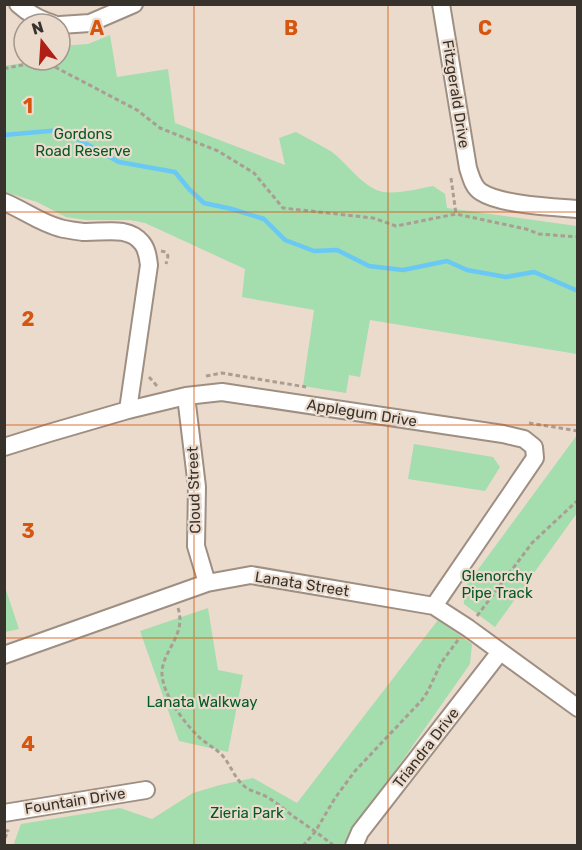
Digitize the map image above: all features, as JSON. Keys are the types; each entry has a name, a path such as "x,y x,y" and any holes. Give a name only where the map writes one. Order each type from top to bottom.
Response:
{"street":[{"path":"72,24 90,23 134,4"},
{"name":"Fitzgerald Drive","path":"441,4 472,183 480,192 501,201 578,209"},
{"path":"4,202 19,208 41,222 60,228 84,232 110,230 129,234 141,241 147,253 149,265 128,410"},
{"name":"Applegum Drive","path":"4,447 128,410 186,396 222,392 524,439 534,447 535,459 434,606"},
{"name":"Cloud Street","path":"186,396 197,487 196,546 207,583"},
{"name":"Lanata Street","path":"5,655 207,583 251,576 434,606 578,708"},
{"name":"Triandra Drive","path":"354,846 360,832 500,652"},
{"name":"Fountain Drive","path":"4,813 146,790"}],"path":[{"path":"65,72 137,110 160,128 218,151 254,173 283,208 374,218 396,226 456,214 526,229 538,234 578,237"},
{"path":"451,178 456,214"},
{"path":"147,253 166,252 168,256 166,267"},
{"path":"200,377 222,373 314,388"},
{"path":"148,375 157,386 168,384"},
{"path":"520,422 578,431"},
{"path":"303,846 315,832 335,798 355,771 422,700 441,663 524,552 578,500"},
{"path":"173,595 180,616 180,625 177,637 166,655 162,680 174,706 201,738 223,757 242,784 266,796 334,846"},
{"path":"4,830 8,831 4,840"}],"green space":[{"name":"Gordons Road Reserve","path":"110,35 117,77 168,69 175,123 285,165 279,138 296,132 332,152 362,181 376,190 395,192 433,186 445,194 447,208 577,226 577,354 370,320 360,377 349,375 346,393 303,386 314,310 242,297 245,269 145,223 130,220 86,220 66,217 37,202 5,192 5,66 12,65 12,72 72,72 72,45 88,44"},
{"name":"Glenorchy Pipe Track","path":"577,435 577,513 495,627 464,604 463,590"},
{"path":"414,444 493,457 500,467 485,491 408,479"},
{"path":"5,587 19,629 4,632"},
{"name":"Lanata Walkway","path":"208,608 218,670 243,675 228,752 179,741 140,631"},
{"name":"Zieria Park","path":"438,620 472,644 470,664 343,845 13,846 21,824 120,808 152,819 193,793 253,778 297,803"}],"waterway":[{"path":"4,135 61,130 119,162 175,172 204,203 264,219 285,240 314,251 337,250 369,266 403,270 447,261 467,270 506,277 534,272 578,291"}]}
